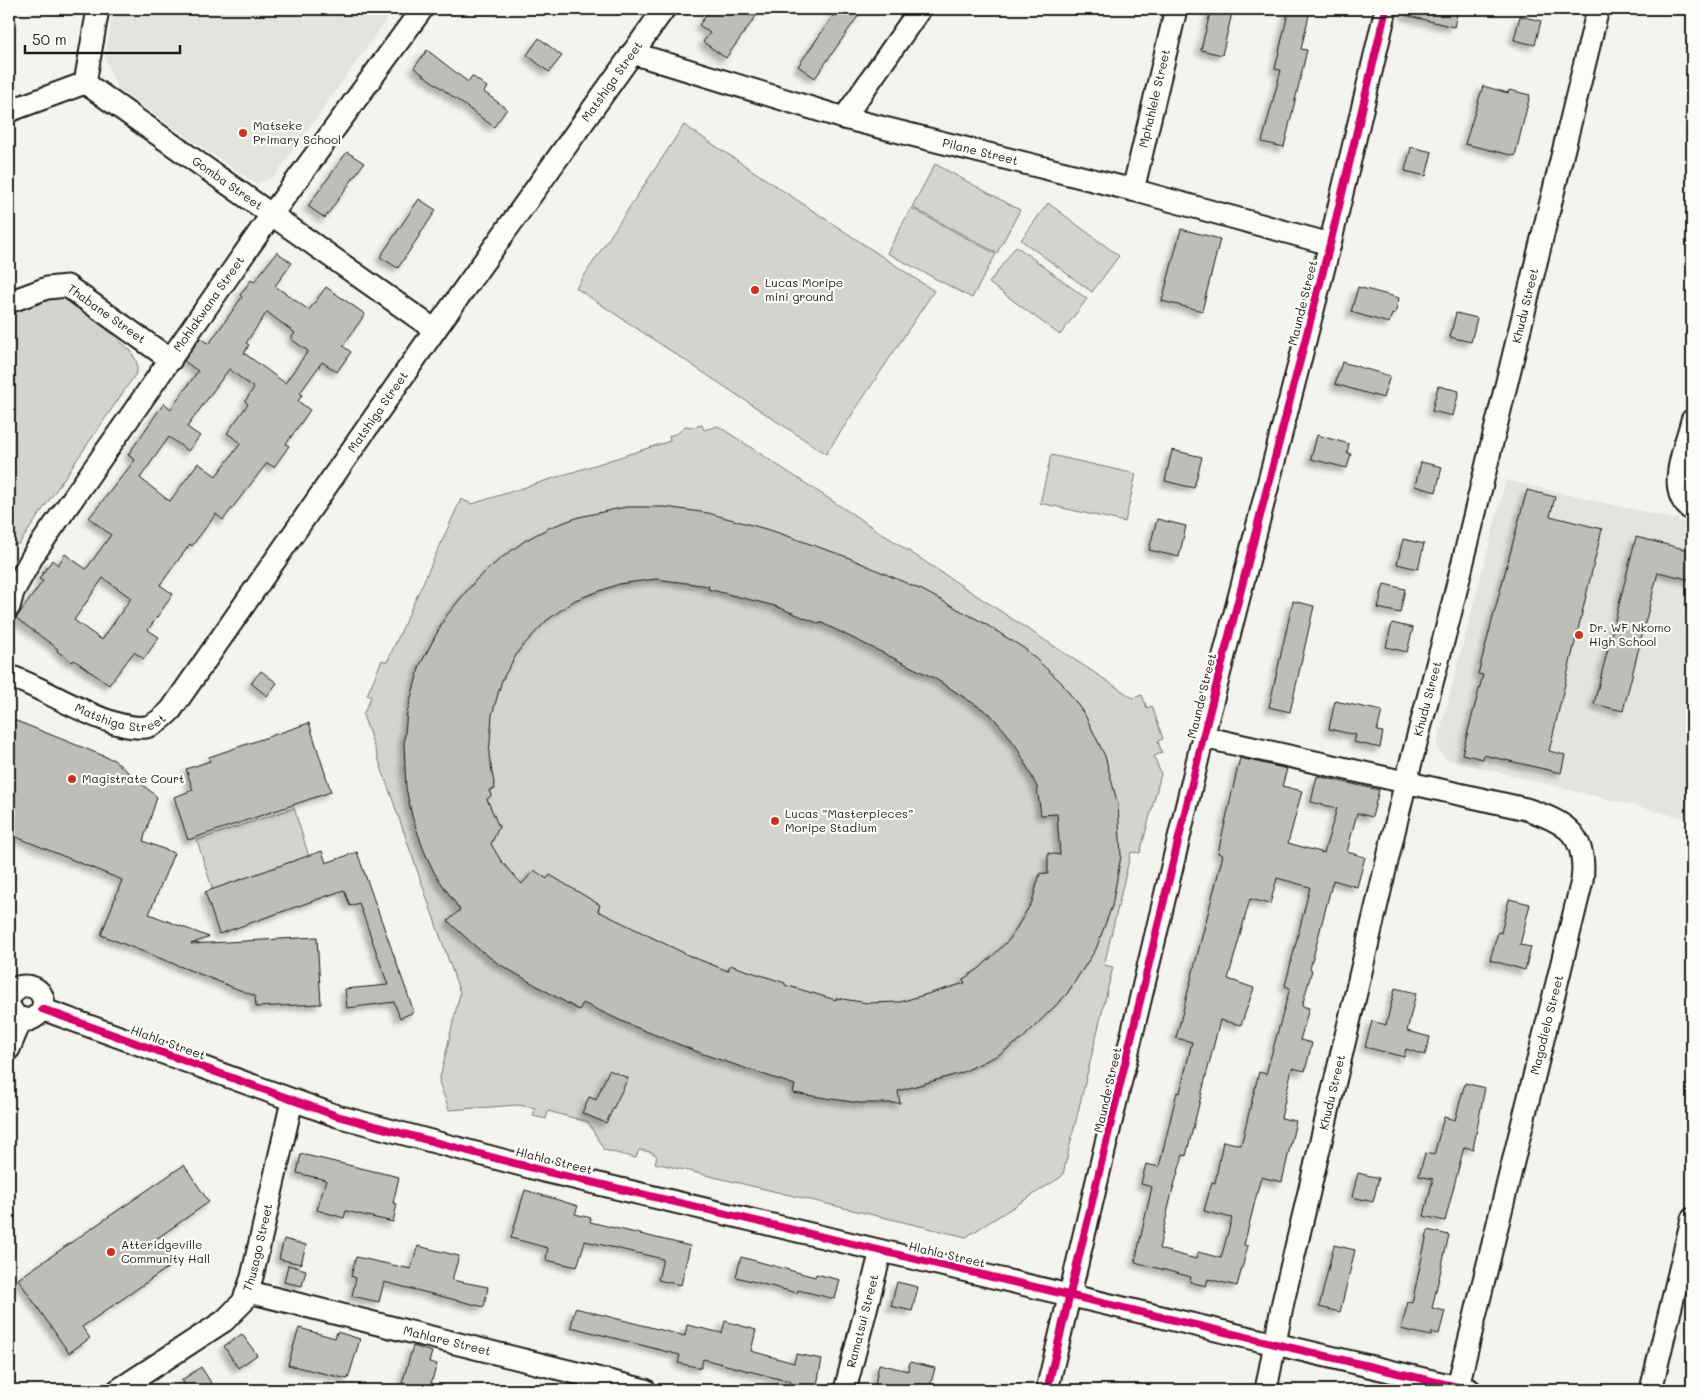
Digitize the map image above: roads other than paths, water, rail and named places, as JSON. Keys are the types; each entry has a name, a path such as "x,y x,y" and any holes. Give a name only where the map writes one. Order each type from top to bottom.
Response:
{"street":[{"path":"9,111 85,83 98,9"},
{"name":"Mohlakwana Street","path":"10,593 34,554 272,214 422,9"},
{"name":"Matshiga Street","path":"9,676 117,724 132,727 148,727 172,710 435,330 664,9"},
{"path":"844,118 920,9"},
{"name":"Mphahlele Street","path":"1133,190 1176,9"},
{"name":"Maunde Street","path":"1048,1390 1203,737 1330,244 1386,9"},
{"name":"Khudu Street","path":"1266,1390 1274,1344 1406,781 1458,580 1598,9"},
{"name":"Pilane Street","path":"632,53 844,118 1133,190 1330,244"},
{"name":"Gomba Street","path":"85,83 435,330"},
{"name":"Thabane Street","path":"9,302 47,288 67,286 171,360"},
{"path":"1692,420 1678,486 1684,504 1692,510"},
{"name":"Magodielo Street","path":"1203,737 1406,781 1546,816 1560,822 1574,834 1582,847 1584,863 1582,881 1462,1389"},
{"path":"9,1049 11,1003 18,986 30,985 40,992 43,997 42,1009 33,1019 11,1003"},
{"name":"Hlahla Street","path":"42,1009 337,1116 544,1171 1462,1389"},
{"name":"Thusago Street","path":"118,1390 224,1321 235,1312 249,1292 292,1101"},
{"path":"1650,1390 1692,1219"},
{"name":"Ramatsui Street","path":"845,1390 881,1251"},
{"name":"Mahlare Street","path":"249,1292 645,1390"}],"place":[{"name":"Matseke Primary School","path":"243,133"},
{"name":"Lucas Moripe mini ground","path":"755,290"},
{"name":"Dr. WF Nkomo High School","path":"1579,635"},
{"name":"Magistrate Court","path":"72,779"},
{"name":"Lucas “Masterpieces” Moripe Stadium","path":"775,821"},
{"name":"Atteridgeville Community Hall","path":"111,1252"}]}
